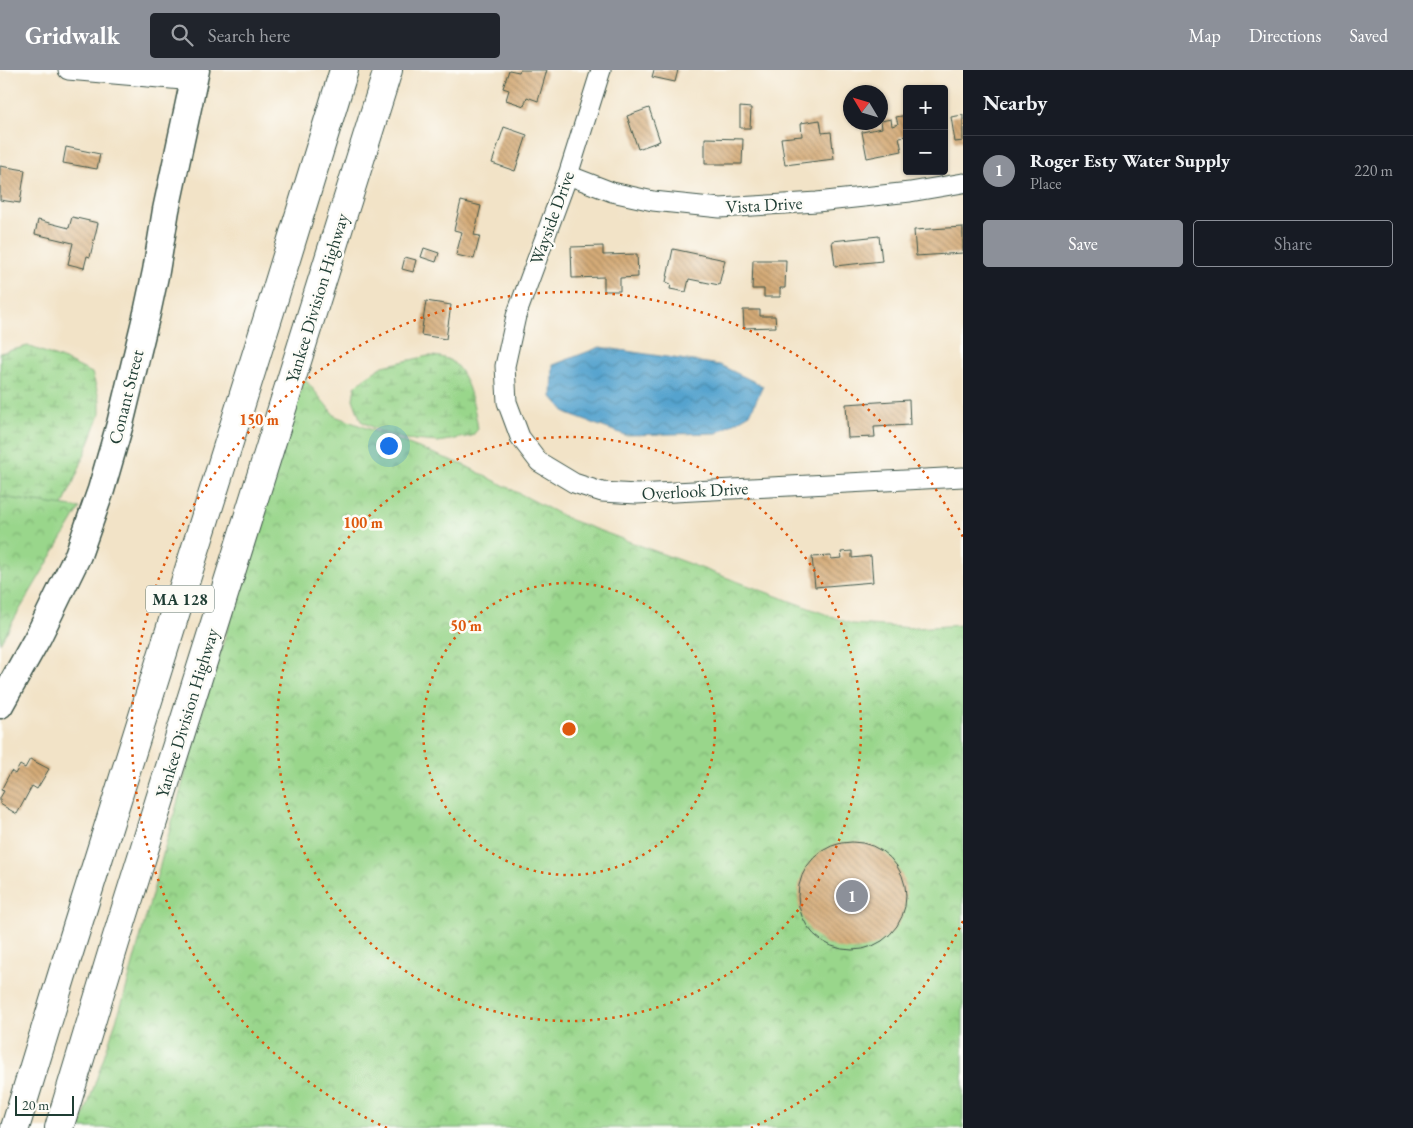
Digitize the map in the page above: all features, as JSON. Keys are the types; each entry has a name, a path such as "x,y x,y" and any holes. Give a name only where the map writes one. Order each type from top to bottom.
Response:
{"highway":[{"name":"MA 128","path":"15,1128 344,70"},
{"name":"Yankee Division Highway","path":"59,1128 388,70"}],"main road":[{"name":"Conant Street","path":"0,705 38,637 74,563 101,490 122,415 156,271 166,210 195,75"}],"street":[{"path":"68,70 195,75"},
{"name":"Wayside Drive","path":"505,366 516,316 568,175 601,70"},
{"name":"Vista Drive","path":"568,175 612,192 653,201 720,208 816,202 910,192 963,183"},
{"name":"Overlook Drive","path":"505,366 507,402 520,437 539,462 574,482 602,492 637,494 963,477"}],"green space":[{"path":"28,346 92,373 100,400 100,414 77,474 46,543 40,571 7,632 0,639 0,353"},
{"path":"428,356 440,357 451,361 462,373 470,392 478,429 472,436 438,442 403,439 381,432 361,421 353,399 355,387 363,379 383,366"},
{"path":"304,378 335,416 466,466 571,520 852,624 915,628 963,625 963,1128 80,1128 123,1000 203,709"},
{"path":"0,497 80,508 0,643"}],"water":[{"path":"600,347 720,365 763,386 750,414 717,433 625,435 567,414 552,397 553,365"}],"building":[{"path":"509,70 519,72 520,70 547,70 538,101 527,97 524,106 506,100 509,90 503,88"},
{"path":"654,70 678,70 675,82 652,77"},
{"path":"740,107 751,108 750,128 740,128"},
{"path":"649,108 660,141 638,149 627,116"},
{"path":"963,115 963,141 955,142 951,117"},
{"path":"903,116 903,136 899,137 902,151 867,158 862,132 888,130 888,120 891,119 892,126 898,124 896,117"},
{"path":"820,120 822,133 831,132 834,159 785,165 781,138 802,136 801,123"},
{"path":"504,127 527,135 515,171 492,163"},
{"path":"705,138 743,139 742,164 705,164"},
{"path":"66,147 100,154 97,169 63,163"},
{"path":"0,166 25,170 20,203 0,200"},
{"path":"461,201 481,206 474,235 480,236 474,259 456,255 462,232 454,230"},
{"path":"72,217 98,223 90,257 87,256 84,268 68,264 73,243 35,234 38,220 69,228"},
{"path":"963,227 963,253 916,256 914,230"},
{"path":"879,236 882,261 835,266 832,241"},
{"path":"603,246 603,255 637,254 638,277 620,278 620,291 604,291 604,277 572,278 571,247"},
{"path":"424,248 439,253 436,262 421,257"},
{"path":"673,249 725,260 719,285 689,279 686,292 670,289 671,284 666,282"},
{"path":"405,257 416,260 413,272 402,269"},
{"path":"753,260 786,260 785,288 780,288 780,297 764,297 764,289 752,289"},
{"path":"426,301 451,305 446,339 421,335"},
{"path":"743,310 760,310 760,316 775,316 776,327 744,328"},
{"path":"909,400 910,425 874,427 875,437 848,438 846,404"},
{"path":"852,551 852,558 871,556 873,582 815,587 812,557 831,556 831,559 842,558 841,552"},
{"path":"30,759 49,769 37,789 32,786 17,814 0,804 0,798 4,791 1,790 11,771 15,774 20,765 25,768"},
{"path":"852,842 873,846 890,858 902,875 906,896 902,917 890,934 873,946 852,950 831,946 814,934 802,917 798,896 802,875 814,858 831,846"}],"place":[{"name":"Roger Esty Water Supply","path":"852,896"}]}
